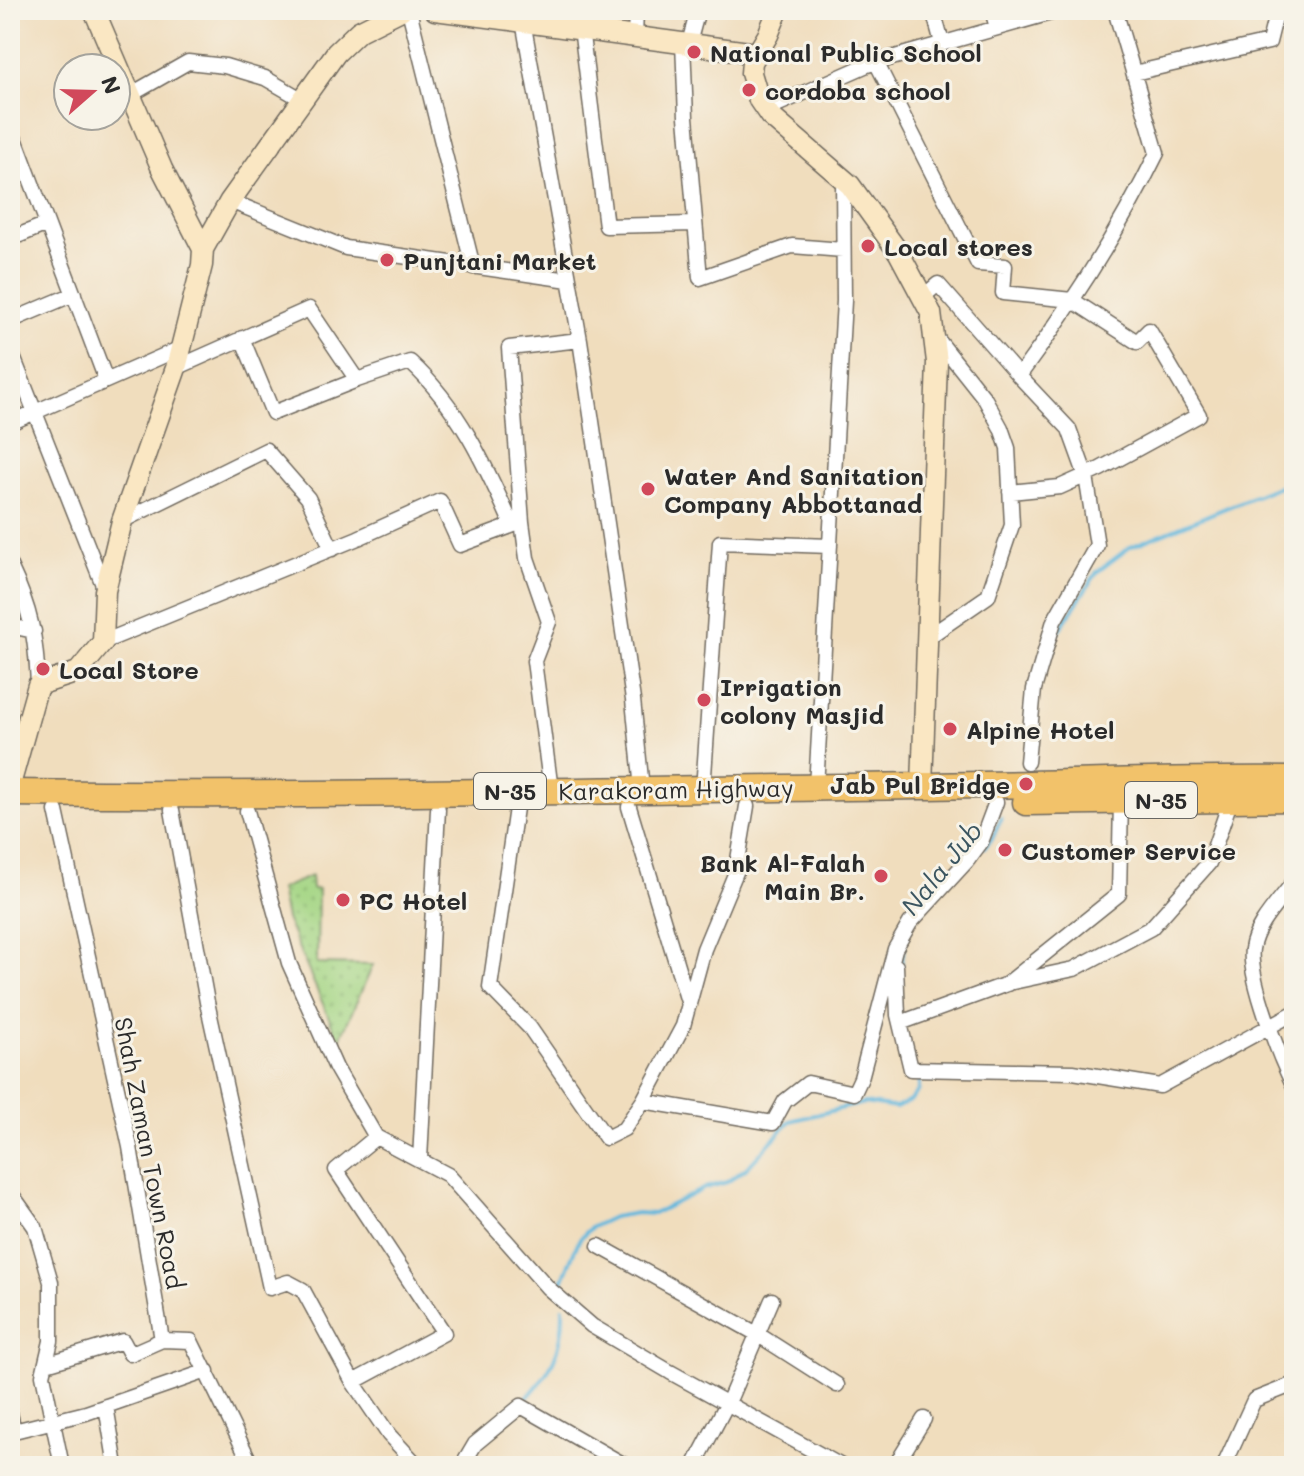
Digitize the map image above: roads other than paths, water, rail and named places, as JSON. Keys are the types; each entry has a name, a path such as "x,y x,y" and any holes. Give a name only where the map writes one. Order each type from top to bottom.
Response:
{"highway":[{"name":"Karakoram Highway","path":"10,793 551,790 747,806 1015,795 1185,778 1294,780"},
{"name":"Karakoram Highway","path":"10,811 516,808 703,790 816,787 922,786 1121,801 1294,798"}],"street":[{"path":"94,10 112,52"},
{"path":"103,642 105,591 122,521 176,368 202,265 203,249 230,201 347,41 359,31 401,10"},
{"path":"409,10 473,267"},
{"path":"435,10 523,21 569,21 635,37 756,53"},
{"path":"635,37 636,10"},
{"path":"698,10 686,43 700,278 792,246 843,250"},
{"path":"778,10 768,35 756,53 751,73 759,100 765,110 843,178 899,253 931,313 937,362 922,786"},
{"path":"933,10 942,43"},
{"path":"992,10 997,28"},
{"path":"765,110 876,62 997,28 1030,14 1061,10"},
{"path":"1019,376 1072,300 1132,204 1157,153 1115,10"},
{"path":"1134,73 1269,42 1277,10"},
{"path":"523,21 580,340 633,700 636,798 689,1005"},
{"path":"569,21 606,226 695,224"},
{"path":"132,94 188,62 225,66 265,78 303,100"},
{"path":"876,62 978,264 1005,266 1003,293 1072,300 1137,342 1149,330 1199,415 1060,487 1010,492"},
{"path":"132,100 162,169 203,249"},
{"path":"16,141 106,380"},
{"path":"816,787 844,301 843,178"},
{"path":"230,201 346,248 569,280"},
{"path":"10,239 47,224"},
{"path":"924,296 938,284 1069,429 1086,476 1097,545 1054,621 1034,689 1027,762"},
{"path":"10,321 74,294"},
{"path":"176,368 309,309 357,380"},
{"path":"927,638 988,596 1012,525 1008,448 1001,428 985,399 935,336"},
{"path":"242,338 273,413 410,362 433,383 480,454 517,524 549,622 534,661 551,790"},
{"path":"517,524 509,348 580,340"},
{"path":"10,423 181,348"},
{"path":"10,349 105,591"},
{"path":"122,521 266,450 308,498 332,549"},
{"path":"38,685 78,672 103,642 332,549 440,501 460,545 517,524"},
{"path":"703,790 720,542 830,546"},
{"path":"10,566 14,584 34,631 38,685 10,785"},
{"path":"10,626 34,631"},
{"path":"643,1101 773,1123 785,1101 808,1083 854,1093 861,1078 895,949 910,923 967,861 1015,795"},
{"path":"900,1023 1007,984 1074,969 1151,928 1209,863 1231,799"},
{"path":"1007,984 1119,894 1121,801"},
{"path":"516,808 490,987 530,1028 606,1138 624,1129 643,1101 683,1026 704,949 736,872 747,806"},
{"path":"420,1160 438,809"},
{"path":"172,810 207,1002 270,1288 288,1282 303,1290 353,1382 412,1461"},
{"name":"Shah Zaman Town Road","path":"56,811 130,1147 162,1340"},
{"path":"247,811 289,963 336,1068 376,1137 448,1175 553,1293 592,1326 841,1466"},
{"path":"1294,881 1257,933 1251,951 1258,993 1294,1086"},
{"path":"895,949 900,1023 911,1069 1073,1072 1160,1086 1294,1013"},
{"path":"353,1382 444,1333 336,1170 376,1137"},
{"path":"10,1192 35,1227 51,1282 51,1341 43,1375 62,1466"},
{"path":"599,1246 757,1334 837,1385"},
{"path":"694,1466 728,1402 772,1300"},
{"path":"46,1364 123,1341 130,1354 162,1340 191,1341 252,1466"},
{"path":"10,1413 12,1432 106,1406 207,1371"},
{"path":"1224,1466 1254,1400 1294,1384"},
{"path":"106,1406 116,1466"},
{"path":"462,1466 475,1444 521,1406 626,1466"},
{"path":"895,1466 924,1419"}],"waterway":[{"name":"Nala Jub","path":"1056,635 1097,572 1130,547 1294,480"},
{"name":"Nala Jub","path":"985,847 1001,818"},
{"name":"Nala Jub","path":"901,965 904,946"},
{"name":"Nala Jub","path":"562,1295 561,1284 580,1238 592,1227 613,1217 653,1214 705,1188 727,1182 748,1167 790,1121 864,1103 896,1108 910,1101 919,1090 919,1072"},
{"name":"Nala Jub","path":"522,1403 554,1360 561,1336 563,1308"},
{"name":"Nala Jub","path":"449,1466 461,1455"}],"place":[{"name":"National Public School","path":"694,52"},
{"name":"cordoba school","path":"749,90"},
{"name":"Local stores","path":"868,246"},
{"name":"Punjtani Market","path":"387,260"},
{"name":"Water And Sanitation Company Abbottanad","path":"648,489"},
{"name":"Local Store","path":"43,669"},
{"name":"Irrigation colony Masjid","path":"704,700"},
{"name":"Alpine Hotel","path":"950,729"},
{"name":"Jab Pul Bridge","path":"1026,784"},
{"name":"Customer Service","path":"1005,850"},
{"name":"Bank Al-Falah Main Br.","path":"881,876"},
{"name":"PC Hotel","path":"343,900"}]}
